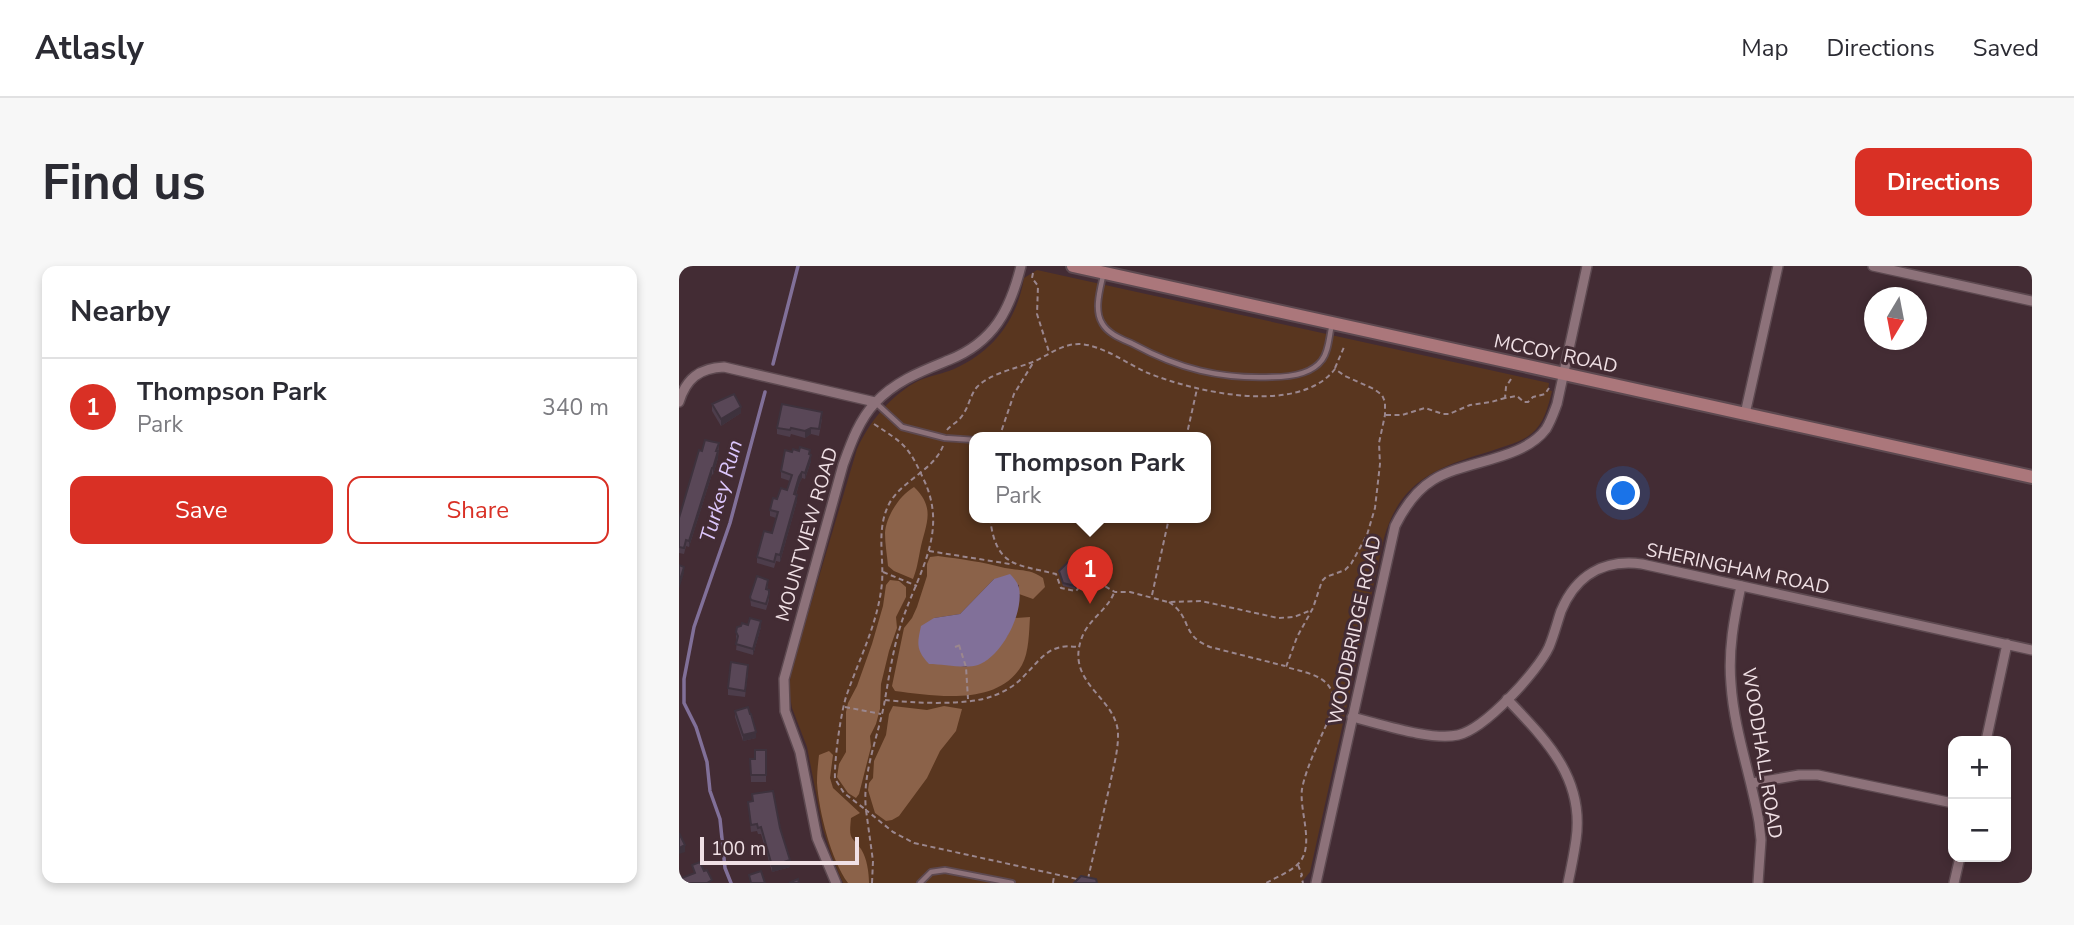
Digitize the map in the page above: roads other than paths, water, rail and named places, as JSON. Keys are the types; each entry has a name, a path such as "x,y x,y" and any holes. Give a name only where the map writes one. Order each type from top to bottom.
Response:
{"main road":[{"name":"MCCOY ROAD","path":"1073,266 2032,477"}],"street":[{"name":"MOUNTVIEW ROAD","path":"836,883 817,838 800,752 785,711 784,679 843,465 863,418 875,402 908,377 980,344 1000,321 1009,304 1021,266"},
{"name":"WOODBRIDGE ROAD","path":"1316,883 1395,526 1404,508 1432,481 1447,472 1520,448 1544,431 1557,404 1587,266"},
{"path":"1745,414 1778,266"},
{"path":"1873,266 2032,301"},
{"path":"679,402 690,379 698,373 723,367 875,402"},
{"name":"SHERINGHAM ROAD","path":"1352,717 1444,737 1460,735 1475,727 1507,699 1538,665 1569,595 1580,581 1602,566 1616,563 1642,564 2032,650"},
{"name":"WOODHALL ROAD","path":"1741,586 1730,653 1731,683 1761,840 1758,883"},
{"path":"1987,736 2007,644"},
{"path":"1507,699 1551,747 1570,781 1578,821 1568,883"},
{"path":"1752,783 1799,775 1818,775 1948,802"},
{"path":"1954,883 1959,862"}],"lane":[{"path":"1103,273 1098,309 1104,327 1158,357 1208,374 1262,378 1289,377 1307,371 1321,362 1327,351 1332,323"},
{"path":"875,402 902,427 945,438 969,440"},
{"path":"920,883 931,872 945,870 1012,883"}],"waterway":[{"name":"Turkey Run","path":"773,364 798,266"},
{"name":"Turkey Run","path":"731,883 725,868 720,819 710,791 707,762 696,727 684,703 684,679 694,627 730,523 765,392"}],"place":[{"name":"Thompson Park","path":"1090,604"}]}
